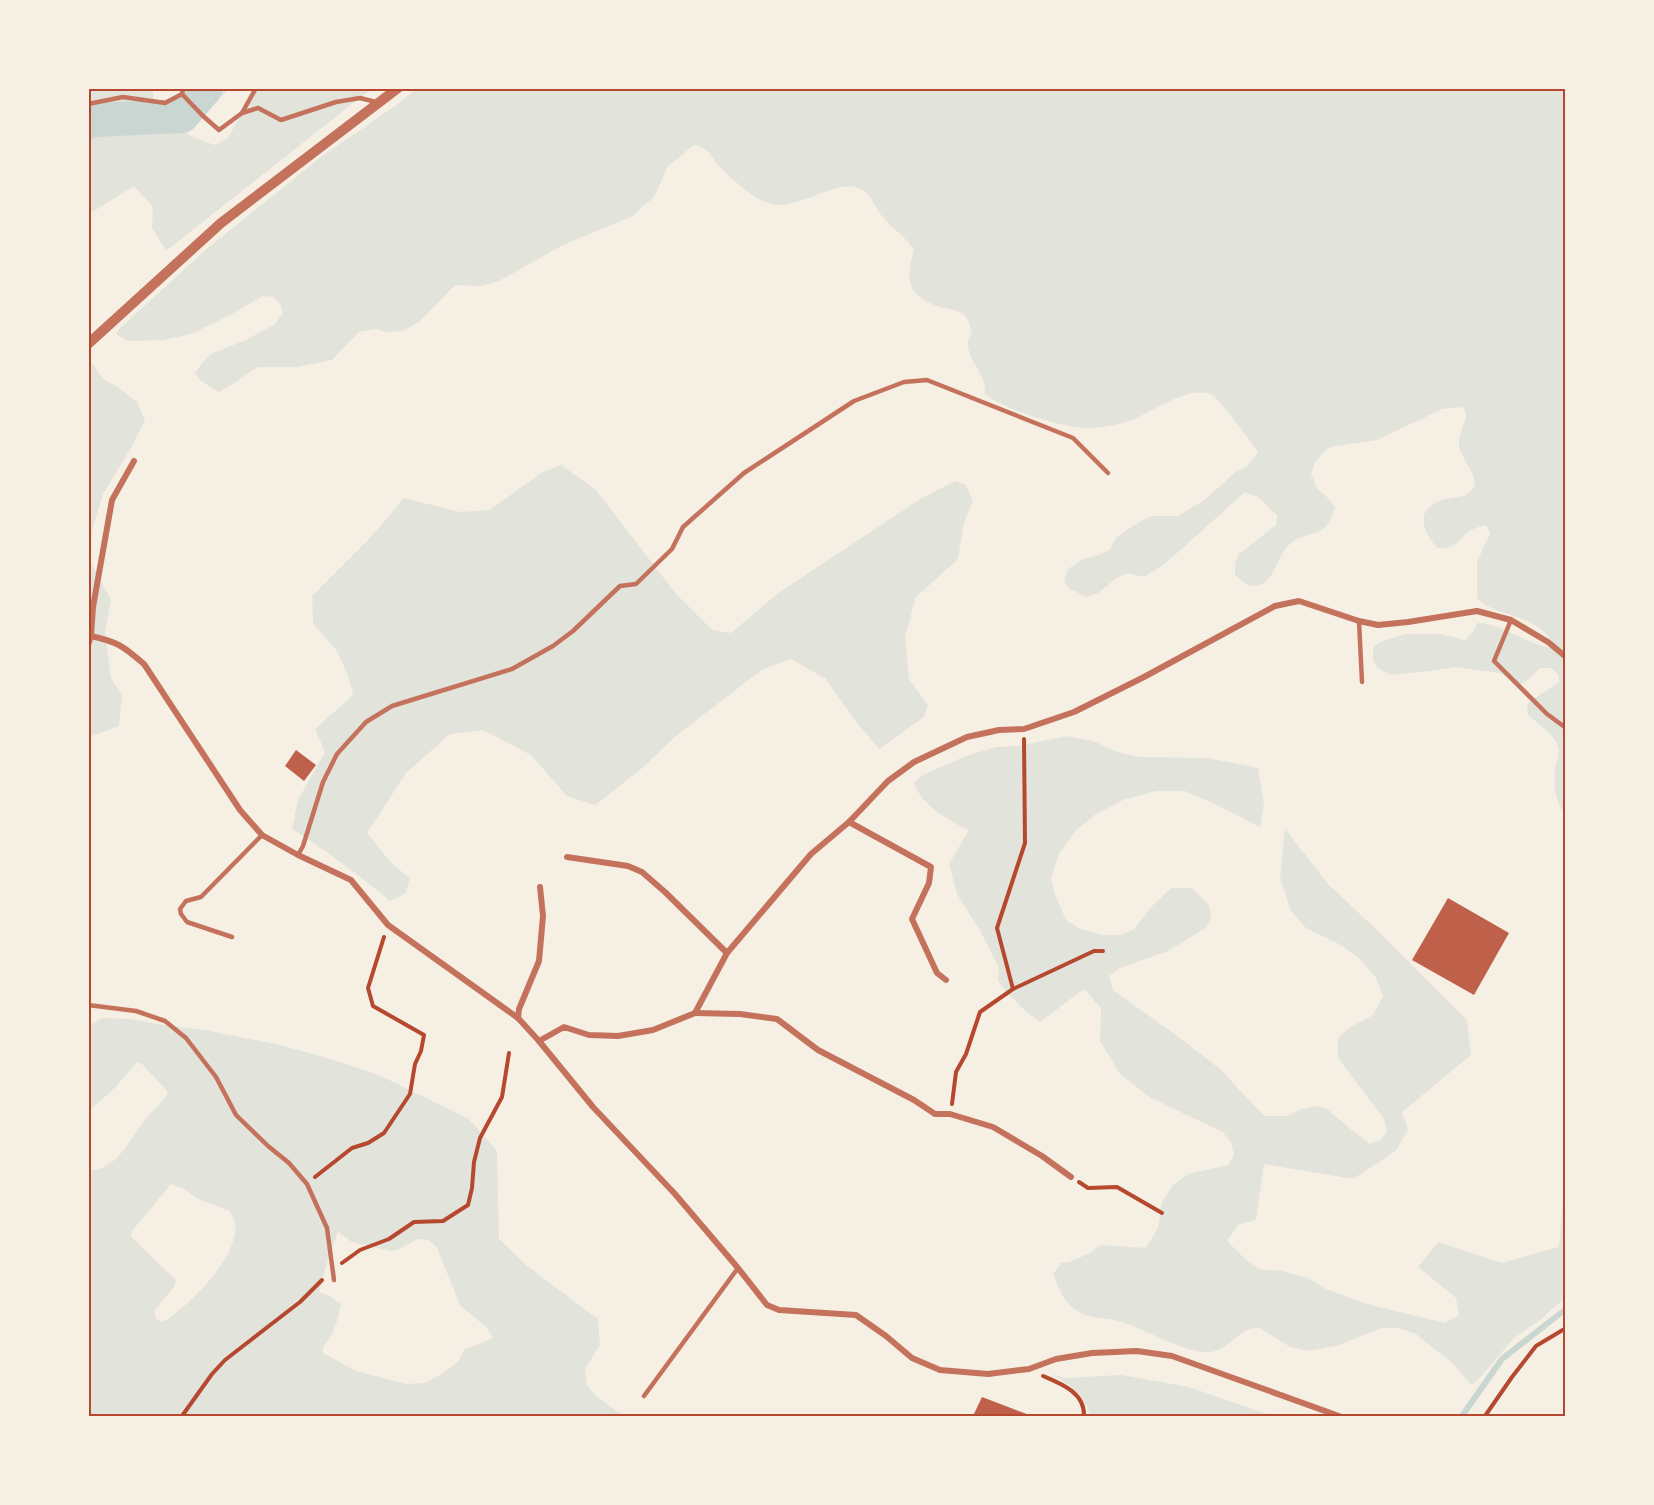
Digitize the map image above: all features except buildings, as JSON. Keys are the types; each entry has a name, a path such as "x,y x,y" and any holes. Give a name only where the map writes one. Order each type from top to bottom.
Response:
{"street":[{"path":"88,344 221,223 398,88"},
{"path":"88,645 112,500 134,461"},
{"path":"695,1013 727,953 811,854 849,822 888,781 914,762 967,738 999,729 1024,729 1074,712 1275,606 1299,601 1378,625 1477,610 1511,620 1548,642 1566,657"},
{"path":"90,637 112,641 126,648 144,664 240,810 262,835 351,880 388,925 518,1018 593,1107 675,1194 767,1305 778,1310 856,1316 886,1336 912,1358 940,1370 988,1374 1029,1370 1056,1359 1092,1353 1137,1352 1172,1356 1339,1416"},
{"path":"849,822 931,867 929,883 912,919 937,973 946,980"},
{"path":"567,857 628,866 642,872 727,953"},
{"path":"518,1018 519,1009 539,961 543,916 540,887"},
{"path":"539,1041 564,1027 589,1035 618,1036 653,1030 695,1013 740,1014 777,1019 818,1050 914,1100 935,1114 950,1114 993,1127 1042,1156 1071,1177"}],"lane":[{"path":"243,113 256,88"},
{"path":"88,104 123,98 165,103 182,91 202,115 219,130 243,113 258,108 281,120 352,99 360,98 379,103"},
{"path":"298,855 303,846 323,782 337,754 366,722 392,706 512,669 553,646 573,631 620,585 636,584 672,549 683,527 744,473 854,402 904,382 927,380 1073,438 1108,473"},
{"path":"1511,620 1494,661 1547,714 1566,728"},
{"path":"1359,621 1362,682"},
{"path":"232,937 187,922 180,909 186,902 201,897 262,835"},
{"path":"88,1005 136,1011 165,1021 186,1038 216,1077 236,1115 289,1163 307,1184 327,1228 334,1280"},
{"path":"644,1396 738,1268"}],"path":[{"path":"1013,989 997,928 1025,843 1024,729"},
{"path":"307,1184 352,1148 368,1143 384,1133 410,1094 415,1064 422,1051 424,1035 373,1006 368,988 388,925"},
{"path":"950,1114 956,1072 966,1054 980,1012 1013,989 1094,951 1103,951"},
{"path":"480,1138 502,1097 509,1053"},
{"path":"1071,1177 1088,1188 1117,1187 1162,1213"},
{"path":"1485,1416 1536,1346 1566,1328"},
{"path":"1029,1370 1060,1383 1080,1397 1084,1416"}],"shaded area":[{"path":"89,89 153,89 156,104 172,122 189,134 215,145 228,138 255,89 371,89 166,251 152,228 153,207 134,186 89,214"},
{"path":"189,89 228,89 214,102"},
{"path":"417,89 1565,89 1565,814 1559,805 1555,788 1554,776 1558,747 1549,733 1527,713 1528,703 1559,682 1559,676 1552,668 1540,668 1521,684 1500,673 1456,667 1390,675 1377,667 1373,660 1373,649 1378,643 1405,634 1441,634 1465,640 1477,623 1487,624 1534,643 1555,648 1538,627 1496,610 1477,598 1477,562 1490,533 1486,525 1471,530 1454,545 1444,548 1437,548 1425,528 1423,521 1427,509 1445,499 1465,495 1475,485 1473,474 1459,445 1466,416 1462,407 1442,409 1377,440 1330,447 1323,453 1316,461 1311,474 1318,490 1335,508 1331,519 1320,531 1298,538 1290,544 1271,575 1262,584 1252,586 1242,581 1235,575 1235,563 1239,554 1276,525 1277,515 1259,498 1245,492 1166,563 1144,577 1128,573 1118,577 1098,593 1087,597 1070,589 1064,582 1068,569 1083,559 1109,550 1117,537 1139,522 1152,516 1178,516 1206,499 1234,473 1247,466 1258,452 1216,398 1203,393 1181,396 1130,421 1094,428 1069,426 1037,418 994,400 985,394 981,374 969,352 968,342 972,331 967,318 958,311 927,302 919,297 909,277 914,250 881,214 867,194 855,187 831,190 792,203 780,205 768,203 755,197 736,183 707,150 694,145 668,166 654,197 631,217 565,244 499,281 482,286 455,285 419,322 402,331 387,332 375,329 359,332 332,360 297,367 258,367 219,392 201,381 195,373 213,353 246,340 275,324 283,313 274,297 263,296 191,334 163,340 127,341 116,334 209,247 322,156"},
{"path":"88,357 103,379 137,402 145,420 103,494 92,530 91,563 111,600 105,633 111,678 122,696 119,726 89,737"},
{"path":"561,465 596,490 676,594 712,630 731,633 777,594 922,498 955,481 966,485 973,501 964,522 958,559 916,597 905,637 909,679 928,705 924,717 879,749 854,719 826,679 791,659 763,669 677,735 641,769 595,805 567,796 531,755 483,730 450,734 406,773 367,833 392,864 410,878 405,894 390,901 342,863 292,829 298,800 325,752 315,729 353,695 337,651 313,624 312,596 369,539 404,498 460,512 490,510 541,473"},
{"path":"1067,736 1093,741 1118,752 1140,757 1208,758 1258,768 1264,804 1260,827 1185,791 1156,791 1123,800 1096,814 1076,830 1059,854 1051,878 1054,892 1066,920 1080,929 1102,935 1121,935 1134,929 1154,904 1171,888 1192,888 1209,905 1211,916 1207,927 1168,951 1120,968 1109,976 1113,990 1220,1069 1264,1116 1287,1116 1316,1106 1327,1109 1370,1144 1381,1140 1387,1131 1384,1119 1338,1058 1338,1038 1349,1028 1373,1015 1383,996 1376,978 1359,958 1339,944 1306,928 1291,911 1280,878 1285,829 1328,884 1467,1020 1471,1055 1402,1112 1408,1129 1396,1151 1353,1179 1264,1164 1256,1220 1239,1224 1227,1241 1247,1261 1259,1269 1282,1271 1308,1278 1326,1289 1367,1304 1445,1323 1459,1315 1456,1298 1418,1267 1438,1242 1502,1263 1559,1247 1565,1175 1565,1298 1540,1320 1514,1338 1472,1385 1451,1362 1416,1334 1398,1328 1382,1328 1336,1346 1308,1351 1290,1347 1260,1328 1253,1328 1216,1351 1201,1352 1178,1345 1129,1324 1083,1314 1069,1304 1063,1296 1053,1274 1061,1263 1090,1253 1101,1245 1146,1248 1158,1228 1162,1202 1173,1185 1188,1174 1228,1165 1234,1155 1231,1143 1223,1132 1151,1098 1120,1074 1100,1041 1101,1008 1084,989 1040,1022 1017,1003 998,981 999,967 957,894 949,864 969,830 944,817 929,805 914,783 923,775 966,756 996,747 1018,746"},
{"path":"102,1018 130,1019 280,1045 379,1075 469,1119 497,1151 499,1239 526,1265 598,1319 600,1345 585,1369 587,1385 597,1397 624,1416 89,1416 89,1170 99,1169 115,1159 168,1092 142,1064 137,1062 89,1111 89,1026","holes":["171,1184 184,1189 198,1199 229,1211 235,1221 230,1250 221,1265 199,1292 163,1322 157,1320 154,1311 174,1287 176,1280 131,1237 132,1231","338,1232 352,1242 391,1251 418,1239 429,1240 437,1248 460,1305 487,1328 493,1338 464,1350 458,1362 442,1374 424,1383 406,1384 356,1371 323,1353 323,1347 335,1327 341,1304 319,1292"]},
{"path":"1052,1374 1065,1378 1121,1375 1189,1387 1273,1416 1090,1416 1081,1396"}],"waterway":[{"path":"88,122 182,116 206,88"},
{"path":"1462,1416 1502,1359 1566,1309"}]}
